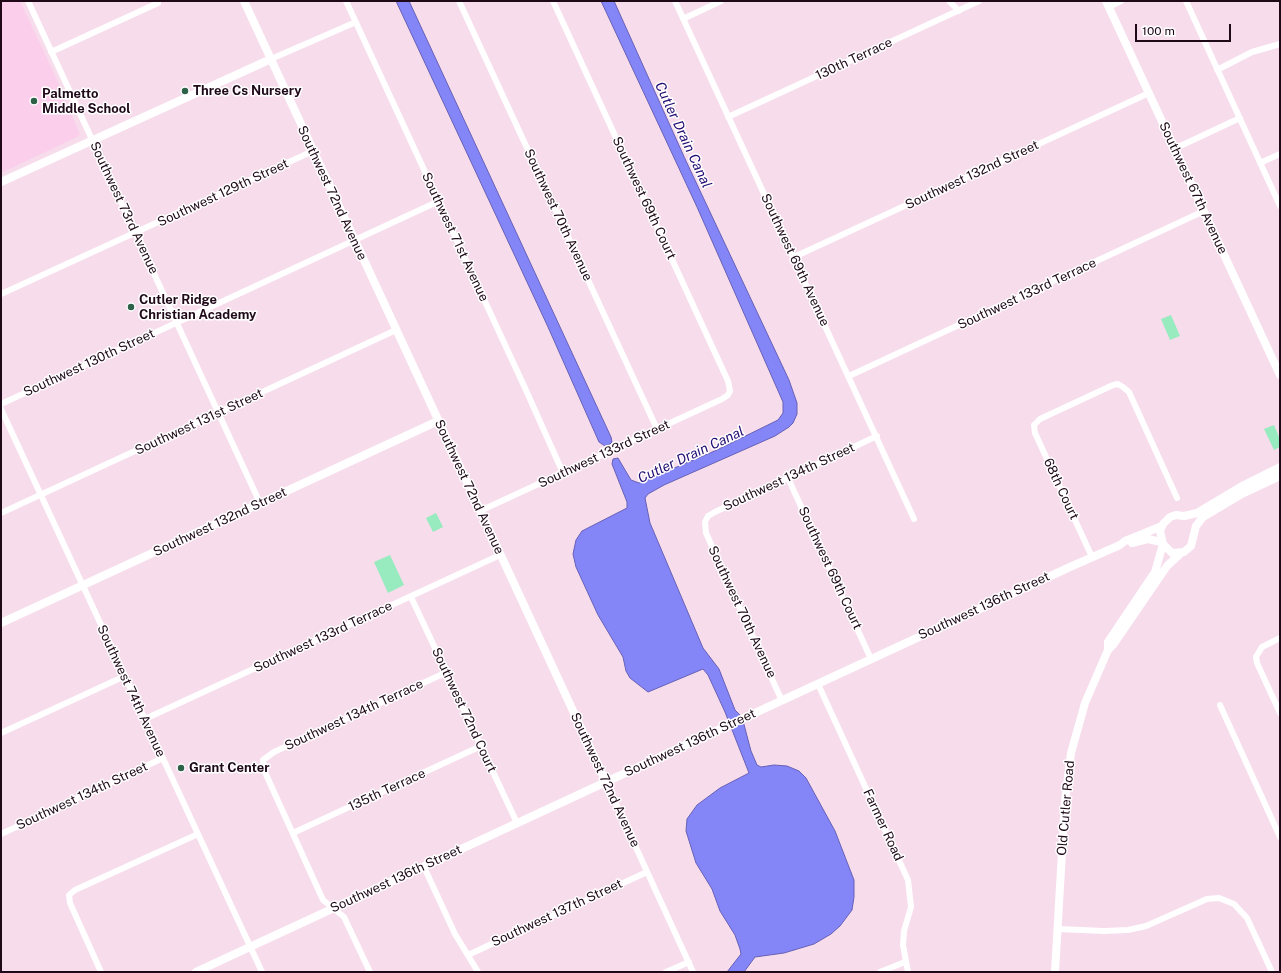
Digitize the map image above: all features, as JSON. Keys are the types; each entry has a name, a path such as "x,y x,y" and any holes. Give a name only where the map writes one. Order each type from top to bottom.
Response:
{"street":[{"name":"Southwest 73rd Avenue","path":"28,1 260,503"},
{"name":"Southwest 72nd Avenue","path":"244,1 694,972"},
{"name":"Southwest 71st Avenue","path":"346,1 563,473"},
{"name":"Southwest 70th Avenue","path":"459,1 657,429"},
{"name":"Southwest 69th Court","path":"553,1 728,381 730,391 728,395"},
{"name":"Southwest 69th Avenue","path":"675,1 914,519"},
{"path":"683,19 721,1"},
{"path":"949,1 958,10"},
{"name":"130th Terrace","path":"728,117 979,1"},
{"path":"1107,4 1121,1"},
{"path":"1186,1 1280,206"},
{"path":"51,52 158,3"},
{"name":"Southwest 67th Avenue","path":"1107,4 1176,148 1280,375"},
{"path":"1,182 356,22"},
{"path":"1217,70 1252,52 1280,44"},
{"name":"Southwest 132nd Street","path":"794,257 1149,93"},
{"path":"1176,148 1240,118"},
{"name":"Southwest 129th Street","path":"1,294 313,151"},
{"path":"1260,163 1280,154"},
{"name":"Southwest 130th Street","path":"1,404 439,201"},
{"name":"Southwest 133rd Terrace","path":"849,376 1204,211"},
{"name":"Southwest 131st Street","path":"1,513 396,330"},
{"name":"68th Court","path":"1092,557 1035,433 1034,425 1037,422 1116,384 1123,387 1129,392 1177,498"},
{"name":"Southwest 133rd Street","path":"480,511 605,454 728,395"},
{"name":"Southwest 74th Avenue","path":"1,409 262,972"},
{"name":"Southwest 132nd Street","path":"1,623 438,421"},
{"name":"Southwest 134th Street","path":"705,522 708,516 715,512 877,436"},
{"path":"1180,554 1172,553 1162,543 1160,537 1162,526 1173,515 1184,516 1197,513 1234,490 1280,467"},
{"path":"1108,650 1114,645 1167,566 1191,546 1198,523 1207,514 1280,476"},
{"name":"Southwest 69th Court","path":"788,478 871,659"},
{"path":"1184,516 1194,533"},
{"name":"Southwest 70th Avenue","path":"705,522 706,533 782,701"},
{"name":"Southwest 136th Street","path":"1120,545 1125,541 1162,526"},
{"name":"Southwest 136th Street","path":"196,972 1092,557 1120,545 1148,539 1162,543"},
{"path":"1108,650 1108,642 1155,572 1162,543"},
{"name":"Southwest 133rd Terrace","path":"145,719 500,555"},
{"name":"Southwest 72nd Court","path":"411,597 517,823"},
{"path":"1280,638 1262,647 1257,654 1257,663 1280,714"},
{"name":"Old Cutler Road","path":"1055,972 1065,801 1071,753 1085,703 1108,650"},
{"name":"Southwest 134th Terrace","path":"293,833 264,770 263,760 271,753 447,672"},
{"path":"1,733 125,676"},
{"name":"Farmer Road","path":"818,684 908,880 911,903 903,939 905,962 908,972"},
{"path":"1220,705 1280,837"},
{"name":"135th Terrace","path":"293,833 481,746"},
{"name":"Southwest 134th Street","path":"1,834 163,758"},
{"path":"293,833 323,900 344,916 370,972"},
{"path":"101,972 70,903 69,895 75,890 198,834"},
{"path":"424,866 455,934 478,972"},
{"name":"Southwest 137th Street","path":"468,955 647,872"},
{"path":"1058,929 1104,931 1128,930 1158,920 1207,899 1218,898 1234,904 1245,914 1272,972"},
{"path":"666,972 689,962"},
{"path":"880,972 905,962"}],"shaded area":[{"name":"Palmetto Middle School","path":"1,1 20,1 54,73 80,134 77,137 1,173"},
{"path":"396,1 409,1 611,437 612,442 610,444 605,446 599,442 548,327"},
{"path":"601,1 614,1 686,161 789,380 797,403 797,414 793,423 775,436 664,485 648,494 645,498 650,523 703,648 719,669 735,710 742,717 751,751 757,765 761,767 774,765 787,766 799,771 806,778 835,831 854,880 852,910 840,926 831,934 814,944 784,953 755,957 744,972 727,972 741,954 740,949 735,935 720,911 712,889 696,863 686,831 687,819 697,805 720,788 749,773 725,712 708,675 703,669 648,692 630,678 626,671 623,657 598,615 576,567 573,554 576,540 582,531 627,508 627,502 612,464 613,459 618,458 631,480 639,483 717,450 778,420 783,413 783,402 697,207"}],"green space":[{"path":"1171,315 1180,336 1170,340 1161,319"},
{"path":"1274,425 1280,439 1280,447 1274,450 1264,429"},
{"path":"436,513 443,527 433,532 426,518"},
{"path":"390,555 404,585 388,593 374,562"}],"place":[{"name":"Three Cs Nursery","path":"185,91"},
{"name":"Palmetto Middle School","path":"34,101"},
{"name":"Cutler Ridge Christian Academy","path":"131,307"},
{"name":"Grant Center","path":"181,768"}],"water label":[{"name":"Cutler Drain Canal","path":"683,135"},
{"name":"Cutler Drain Canal","path":"691,455"}]}
